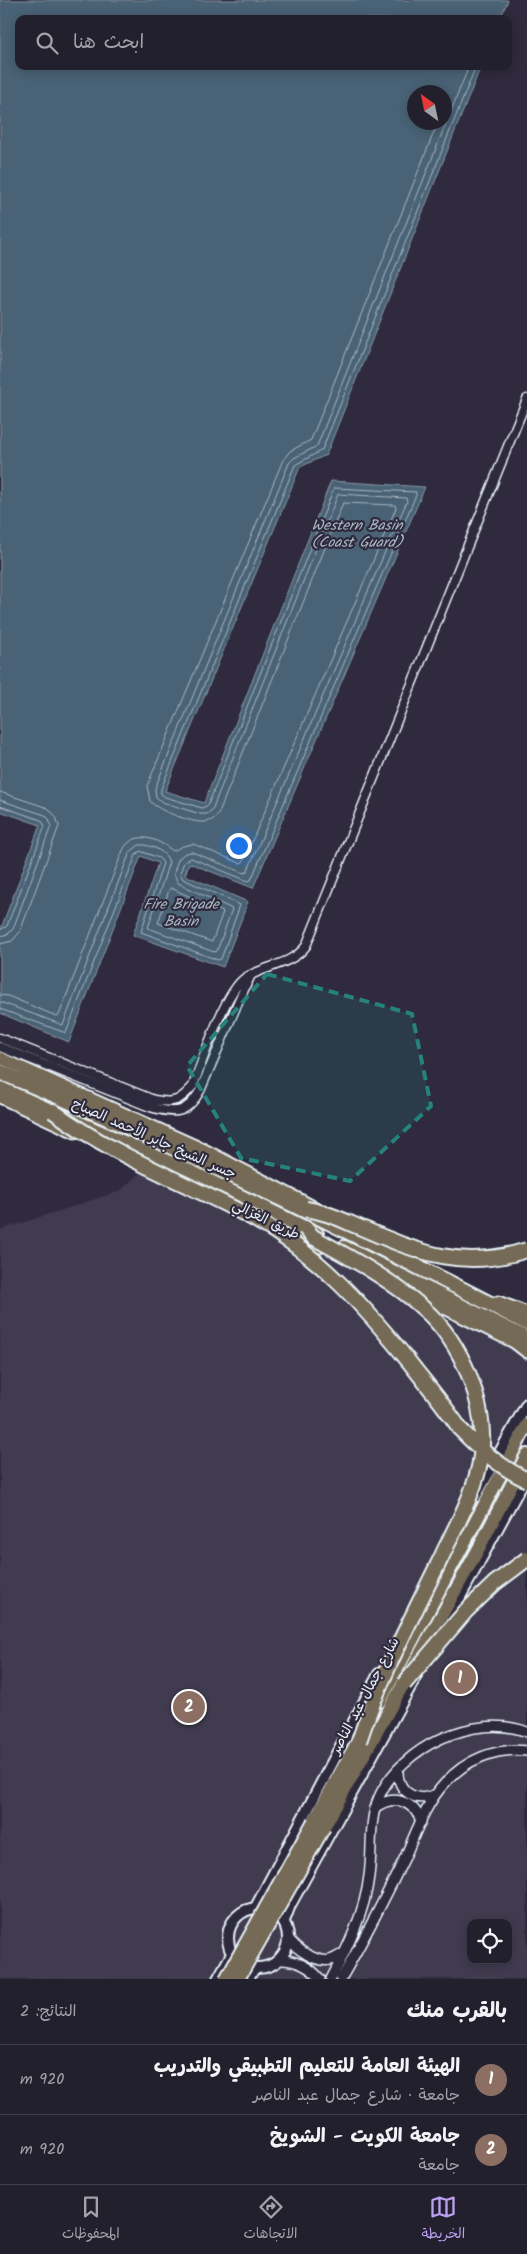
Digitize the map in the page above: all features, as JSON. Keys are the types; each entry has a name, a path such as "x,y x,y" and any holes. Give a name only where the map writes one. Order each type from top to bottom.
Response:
{"highway":[{"name":"جسر الشيخ جابر الأحمد الصباح","path":"0,1072 175,1148 306,1209"},
{"name":"جسر الشيخ جابر الأحمد الصباح","path":"0,1089 194,1174 305,1228"},
{"path":"53,1111 73,1126 157,1172 256,1220 289,1241 323,1268 357,1300 421,1377 460,1429 496,1462 527,1480"},
{"path":"306,1209 329,1214 403,1246 435,1256 480,1260 527,1250"},
{"name":"طريق الغزالي","path":"306,1209 527,1323"},
{"path":"305,1228 313,1237 405,1293 437,1322 457,1351 471,1382 478,1402 482,1433 481,1455 469,1497 373,1700 358,1740"},
{"name":"طريق الغزالي","path":"305,1228 527,1339"},
{"name":"شارع جمال عبد الناصر","path":"226,1979 358,1740 527,1425"},
{"name":"شارع جمال عبد الناصر","path":"238,1979 404,1684 527,1456"},
{"path":"404,1684 466,1611 495,1583 527,1559"}],"main road":[{"path":"0,1058 202,1148 500,1302 527,1313"},
{"name":"طريق الغزالي","path":"0,1097 213,1194 514,1342 527,1352"},
{"path":"256,1908 408,1616 527,1404"},
{"path":"284,1921 272,1911 256,1908 241,1912 231,1924 228,1939 232,1954 246,1965 254,1968 263,1967 278,1960 284,1954 288,1938 284,1921 290,1905 527,1474"},
{"path":"218,1979 232,1954"},
{"path":"248,1979 254,1968"}],"street":[{"path":"0,1038 154,1100 174,1102 184,1096 193,1086 226,1003 238,984 251,975 297,954 308,940 527,399"},
{"path":"0,1047 150,1107 174,1112 186,1109 193,1103 200,1091 238,1000 251,975"},
{"path":"331,1979 345,1952 360,1913 368,1885 372,1821 375,1808 386,1784 398,1769 421,1748 433,1741 457,1732 497,1728 527,1732"},
{"path":"341,1979 366,1934 436,1794 455,1773 479,1758 503,1751 527,1751"},
{"path":"398,1769 399,1784 409,1794 422,1798 436,1794"},
{"path":"375,1808 392,1800 405,1802 416,1810 421,1822"},
{"path":"288,1938 300,1951 322,1960 330,1960 345,1952"},
{"path":"278,1960 294,1961 314,1971 320,1979"}],"highlighted area":[{"path":"267,974 412,1014 431,1106 350,1181 241,1158 187,1066"}],"shaded area":[{"path":"162,1152 527,1332 527,1979 0,1979 0,1230 120,1191"}],"water":[{"path":"0,0 508,0 502,15 15,15 15,70 479,70 326,455 300,467 165,791 204,803 331,481 425,487 253,888 189,863 185,875 248,902 223,967 133,935 158,863 141,856 69,1042 0,1013 0,931 40,825 0,811"}],"place":[{"name":"الهيئة العامة للتعليم التطبيقي والتدريب","path":"460,1678"},
{"name":"جامعة الكويت - الشويخ","path":"189,1707"}],"water label":[{"name":"Western Basin (Coast Guard)","path":"357,534"},
{"name":"Fire Brigade Basin","path":"181,914"}]}
